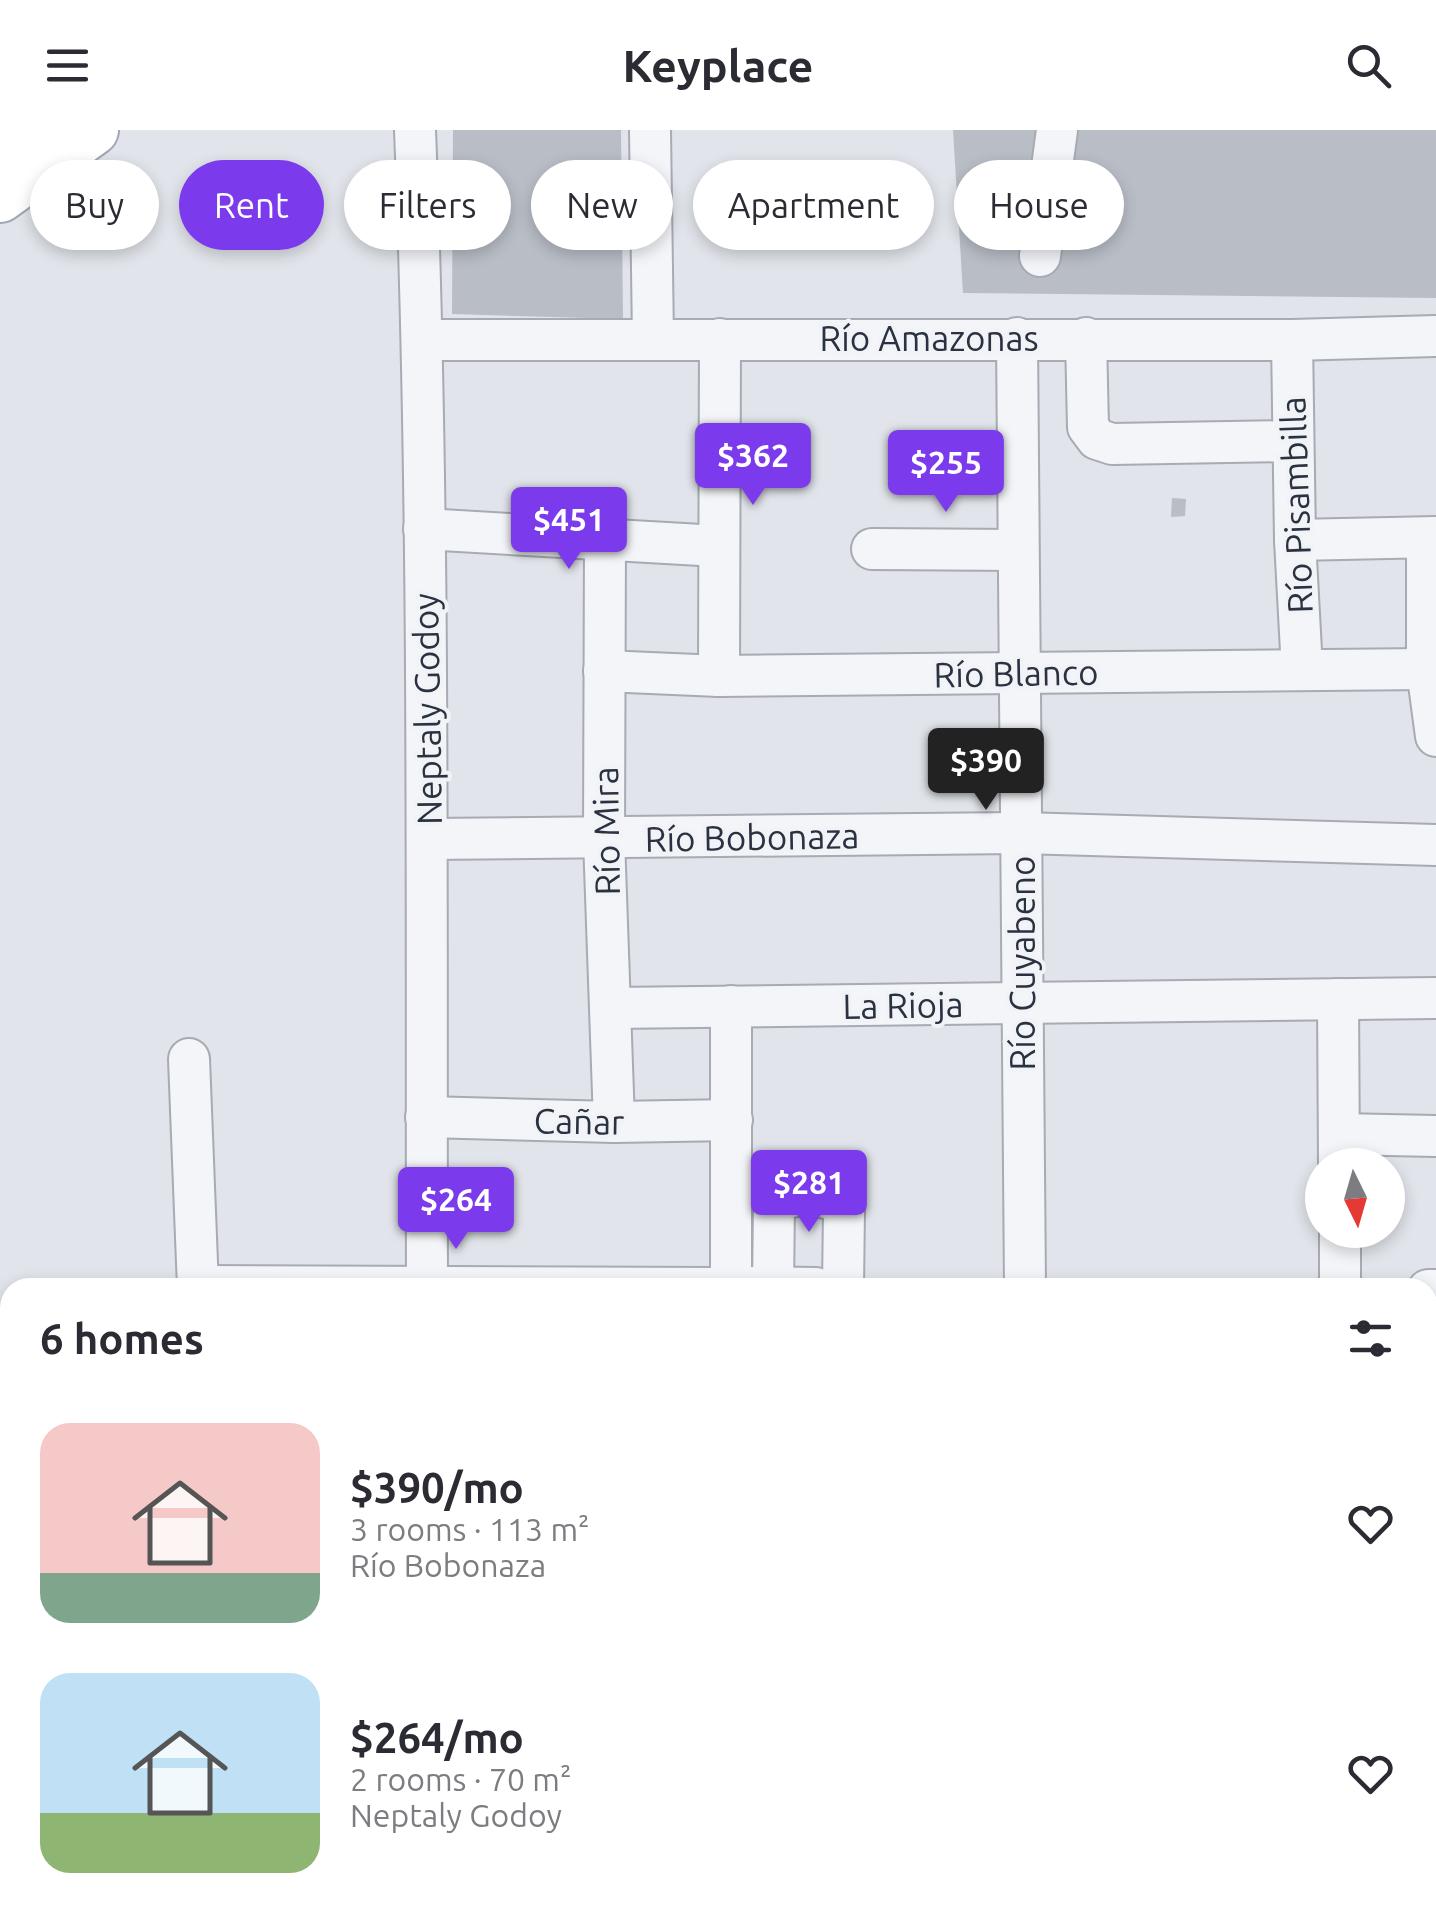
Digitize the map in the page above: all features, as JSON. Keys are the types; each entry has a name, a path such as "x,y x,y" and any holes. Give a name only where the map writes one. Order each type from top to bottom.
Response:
{"main road":[{"path":"0,151 28,130"},
{"path":"0,197 92,130"}],"street":[{"name":"Neptaly Godoy","path":"415,130 423,340 429,839 427,1278"},
{"path":"650,130 653,339"},
{"path":"1040,256 1057,130"},
{"name":"Río Amazonas","path":"423,340 1292,340 1436,336"},
{"name":"Río Cuyabeno","path":"1017,338 1026,1278"},
{"path":"1086,338 1088,426 1096,439 1112,444 1293,441"},
{"path":"719,676 720,339"},
{"name":"Río Pisambilla","path":"1292,340 1295,540 1302,670"},
{"path":"424,529 718,546"},
{"path":"1295,540 1431,538 1428,669 1436,736"},
{"name":"Río Mira","path":"605,539 604,840 614,1122"},
{"path":"872,549 1018,550"},
{"name":"Río Blanco","path":"604,671 719,676 1428,669"},
{"name":"Río Bobonaza","path":"429,839 1021,833 1436,845"},
{"name":"La Rioja","path":"610,1008 1436,998"},
{"path":"1338,999 1339,1148"},
{"path":"731,1006 734,1278"},
{"path":"189,1059 198,1278"},
{"name":"Cañar","path":"426,1117 614,1122 732,1120"},
{"path":"1346,1148 1436,1136"},
{"path":"772,1278 774,1204 786,1197 830,1198 844,1209 843,1278"},
{"path":"1340,1248 1340,1278"}],"building":[{"path":"453,130 621,130 621,160 531,160 531,250 622,250 623,319 452,314 452,250 511,250 511,160 453,160"},
{"path":"953,130 1436,130 1436,298 963,293 960,250 1124,250 1124,160 955,160"},
{"path":"1172,498 1186,499 1185,516 1171,517"}]}
